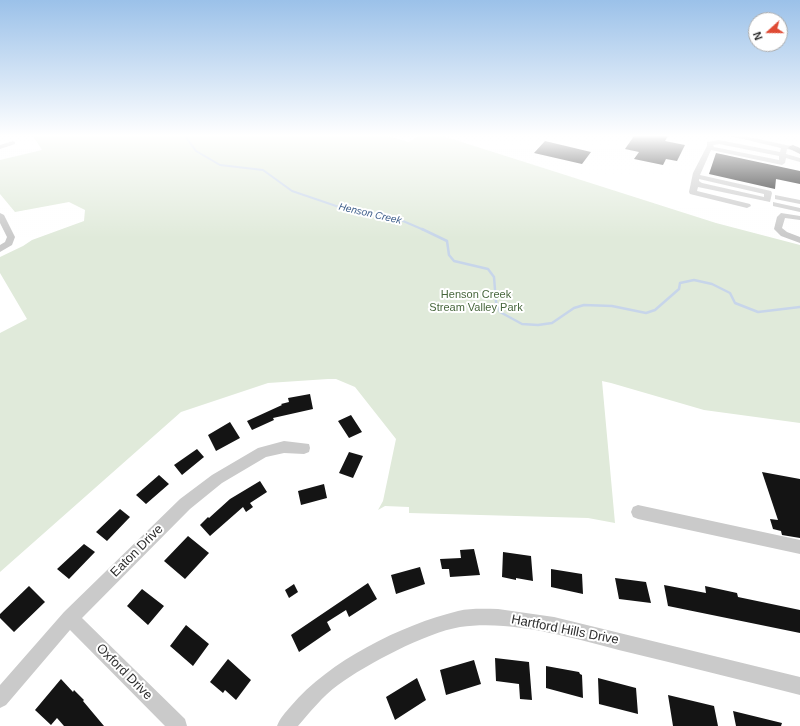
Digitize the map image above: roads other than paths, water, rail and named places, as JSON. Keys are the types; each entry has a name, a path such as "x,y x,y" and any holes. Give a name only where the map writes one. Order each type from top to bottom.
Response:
{"street":[{"path":"700,170 693,192 747,206"},
{"path":"696,179 768,193 766,200 700,184 696,179"},
{"path":"778,197 800,194"},
{"path":"778,197 800,202"},
{"path":"778,197 800,210"},
{"path":"800,218 784,215 781,216 778,229 784,234 800,240"},
{"path":"0,216 11,237 9,243 0,249"},
{"name":"Eaton Drive","path":"0,699 70,618 185,504 217,479 263,452 284,447 304,448"},
{"path":"638,512 800,547"},
{"name":"Hartford Hills Drive","path":"286,726 305,703 331,679 369,656 421,631 460,620 498,617 554,625 800,686"},
{"name":"Oxford Drive","path":"70,618 178,726"}],"waterway":[{"name":"Henson Creek","path":"262,170 292,191 342,208 403,221 424,230"},
{"name":"Henson Creek","path":"422,229 447,241 449,255 454,261 488,269 494,277 496,302 500,312 522,324 538,325 552,323 574,308 584,305 612,306 646,313 655,310 679,289 680,283 694,280 712,284 730,293 735,303 758,312 800,307"}],"park label":[{"name":"Henson Creek Stream Valley Park","path":"476,301"}]}
